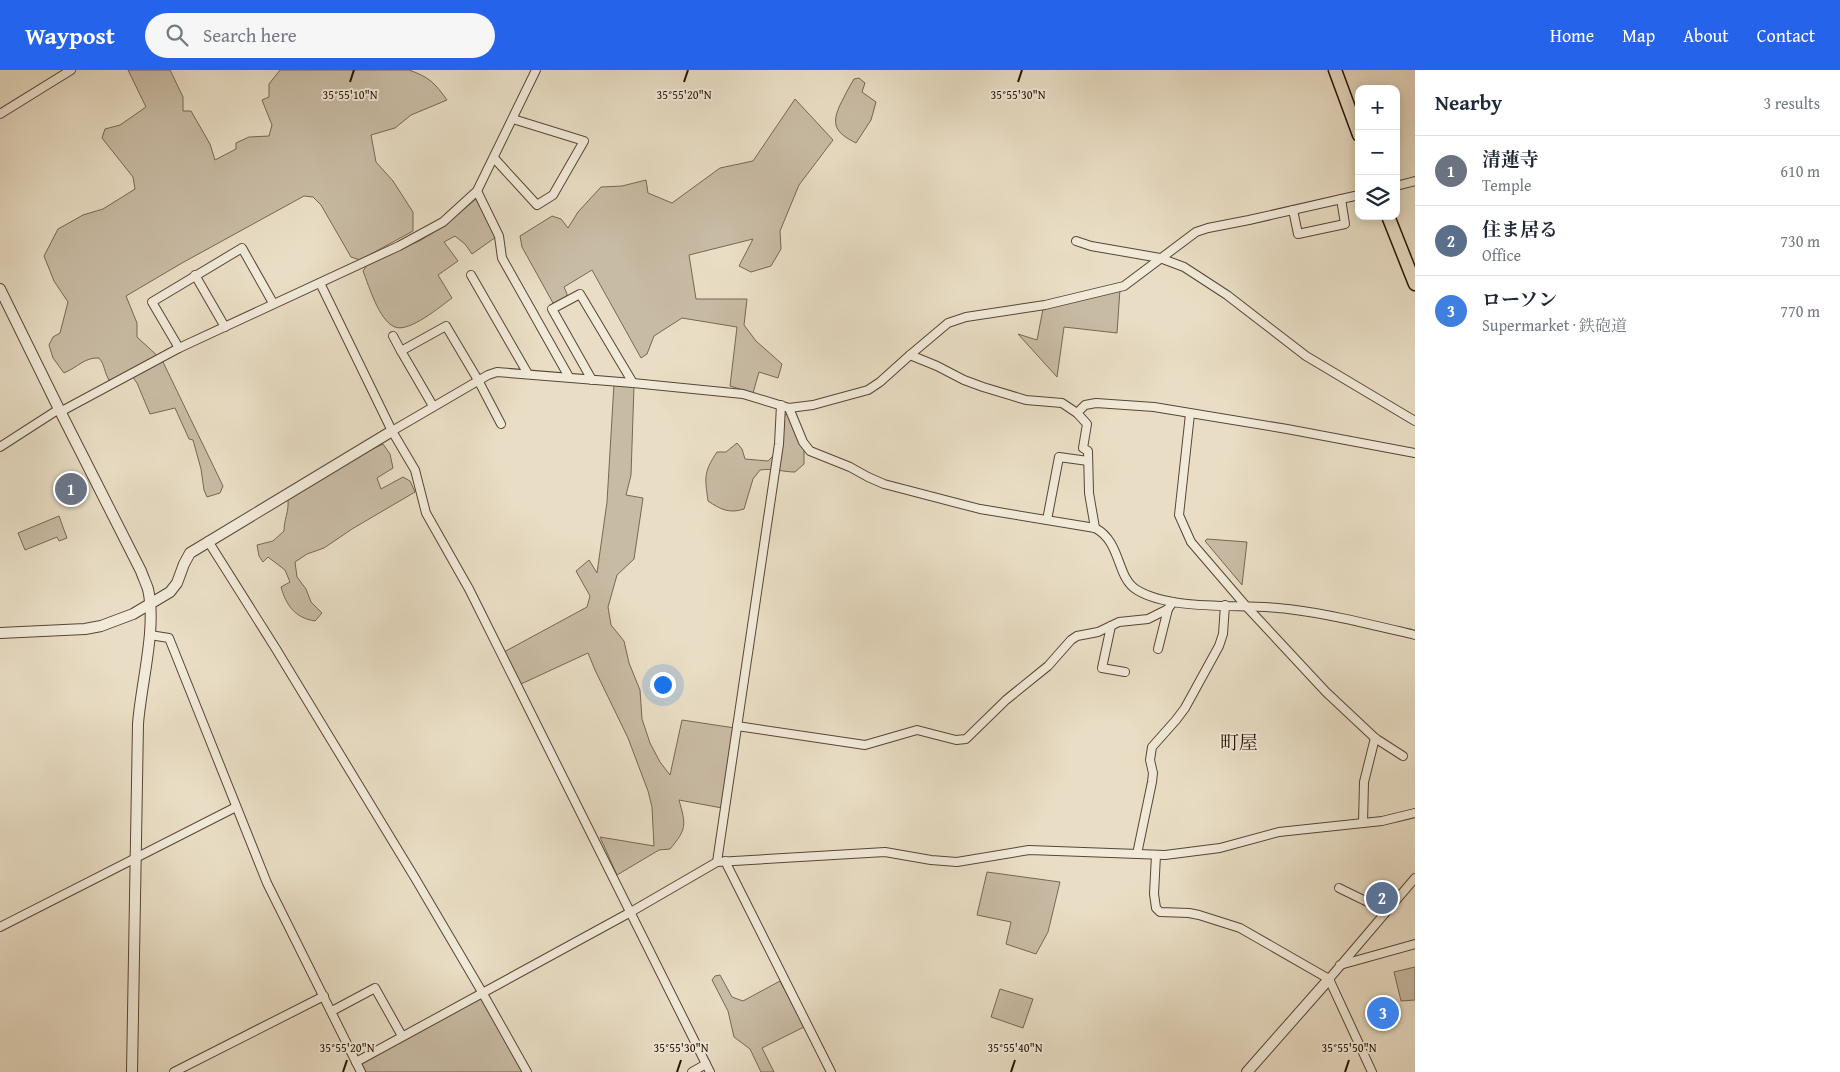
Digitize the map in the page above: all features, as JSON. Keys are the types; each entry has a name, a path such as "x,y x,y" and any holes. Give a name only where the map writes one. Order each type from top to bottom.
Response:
{"main road":[{"path":"1335,70 1357,130"},
{"path":"1390,220 1415,284"}],"street":[{"path":"0,114 70,70"},
{"path":"0,447 60,411 179,348 399,246 443,222 477,192 536,70"},
{"path":"494,158 537,205 553,195 584,140 513,119"},
{"path":"1400,185 1415,181"},
{"path":"477,192 499,236 502,258 569,377"},
{"path":"0,633 85,629 101,626 133,614 170,592 177,583 190,553 208,541 433,406 478,380 497,372 633,382 743,394 785,407 813,405 868,390 880,382 948,323 966,317 1045,305 1124,286 1196,232 1355,196"},
{"path":"1293,210 1298,234 1345,224 1341,199"},
{"path":"1076,241 1091,246 1160,258 1184,267 1227,295 1306,356 1380,402 1415,421"},
{"path":"179,348 152,302 242,248 273,303"},
{"path":"195,275 225,326"},
{"path":"471,275 528,374"},
{"path":"320,283 392,431 415,470 426,513 469,589 710,1072"},
{"path":"0,289 148,588 150,631 138,724 132,1072"},
{"path":"592,380 552,309 580,294 633,382"},
{"path":"401,351 446,326 501,424"},
{"path":"393,336 433,406"},
{"path":"910,355 983,387 1026,400 1062,402 1077,413 1087,424 1083,448 1088,451 1089,493 1095,528"},
{"path":"1077,413 1086,405 1096,403 1154,407 1415,453"},
{"path":"785,407 803,442 810,451 850,467 868,478 884,484 980,509 1095,528 1106,536 1114,548 1130,584 1136,590 1173,602 1306,612 1415,635"},
{"path":"785,407 736,726 721,861 831,1072"},
{"path":"1190,414 1178,515 1191,542 1246,606 1326,692 1375,738 1403,756"},
{"path":"1047,520 1059,457 1088,461"},
{"path":"208,541 276,649 482,992 527,1072"},
{"path":"1158,649 1168,609 1173,602"},
{"path":"1138,854 1152,782 1153,773 1150,760 1152,747 1185,708 1219,646 1223,634 1224,605"},
{"path":"736,726 865,745 917,730 956,740 966,739 1006,700 1037,676 1071,640 1119,622 1148,619 1168,609"},
{"path":"133,614 141,616 150,631 169,638 267,883 361,1072"},
{"path":"1111,626 1102,668 1125,672"},
{"path":"1363,823 1364,782 1375,738"},
{"path":"0,926 236,807"},
{"path":"356,1062 721,861 885,852 931,860 957,862 1029,850 1156,855 1220,848 1279,832 1382,821 1415,813"},
{"path":"1156,855 1154,894 1156,908 1160,912 1189,913 1240,928 1329,979 1372,1072"},
{"path":"1247,1072 1415,878"},
{"path":"1339,888 1386,911"},
{"path":"1340,965 1415,944"},
{"path":"332,1011 375,988 402,1036"},
{"path":"174,1072 324,996"},
{"path":"692,1072 706,1064"}],"shaded area":[{"path":"128,70 170,70 183,97 183,111 191,111 210,144 215,160 236,149 236,143 249,137 269,136 272,125 262,100 269,97 269,84 280,70 409,70 431,81 447,100 411,115 395,128 371,135 376,162 393,181 413,212 413,231 360,260 351,257 321,205 313,197 304,196 126,296 137,323 137,337 162,360 223,486 220,493 207,497 193,440 189,439 175,408 150,414 137,383 129,372 109,380 99,358 85,361 64,373 53,358 49,345 53,337 60,333 68,302 54,281 44,256 58,229 83,215 103,209 135,189 133,177 102,138 105,129 120,125 146,107"},
{"path":"859,78 865,83 862,92 876,102 871,120 856,143 840,132 837,128 836,117 852,82 854,79"},
{"path":"795,99 833,140 799,185 780,231 781,249 771,266 751,272 739,266 753,239 689,255 696,299 747,299 744,325 756,341 782,364 778,378 759,372 753,393 730,386 737,327 682,318 654,336 647,354 641,358 592,270 564,287 567,294 566,298 553,303 522,247 520,236 552,216 561,219 568,228 578,212 601,187 622,186 646,180 648,193 672,203 720,168 753,161"},
{"path":"476,199 496,237 472,254 465,244 455,236 444,242 458,261 438,275 452,298 416,323 401,328 389,323 379,311 368,285 363,271 367,265 421,240 444,226"},
{"path":"1120,289 1117,333 1064,327 1057,377 1018,334 1037,340 1043,309"},
{"path":"614,384 634,386 631,475 626,495 643,498 634,559 617,575 608,607 611,625 624,641 629,663 640,690 642,719 650,743 660,762 670,775 682,720 735,728 722,808 679,800 684,826 680,836 670,849 659,850 617,875 600,837 654,846 652,807 628,738 588,653 521,684 504,652 587,607 590,596 576,571 589,560 597,573 607,502"},
{"path":"788,414 804,449 804,464 795,472 769,469 760,470 753,479 744,509 725,510 708,501 706,476 709,465 717,452 726,452 737,443 742,449 745,459 768,461 772,457 781,454 784,415"},
{"path":"383,444 390,454 393,468 377,478 381,489 403,477 410,481 415,492 352,529 324,548 307,554 295,562 297,577 306,589 311,602 322,613 315,621 302,617 292,610 283,594 281,587 290,582 285,570 268,557 263,562 259,556 257,545 273,541 284,531 288,500 366,452"},
{"path":"59,516 67,538 59,541 57,537 25,550 18,533"},
{"path":"1207,539 1247,542 1242,585 1205,541"},
{"path":"987,872 1060,882 1048,932 1036,954 1006,944 1011,922 977,915"},
{"path":"1415,967 1415,1000 1401,1001 1394,972"},
{"path":"720,975 732,997 743,1001 780,981 804,1027 762,1048 774,1072 761,1072 750,1049 734,1037 728,1011 712,980 715,976"},
{"path":"1000,989 1033,999 1023,1028 991,1017"},
{"path":"480,997 523,1072 364,1072 361,1063 449,1016"}],"place":[{"name":"清蓮寺","path":"71,489"},
{"name":"住ま居る","path":"1382,898"},
{"name":"ローソン","path":"1383,1013"}],"district":[{"name":"町屋","path":"1239,742"}]}
